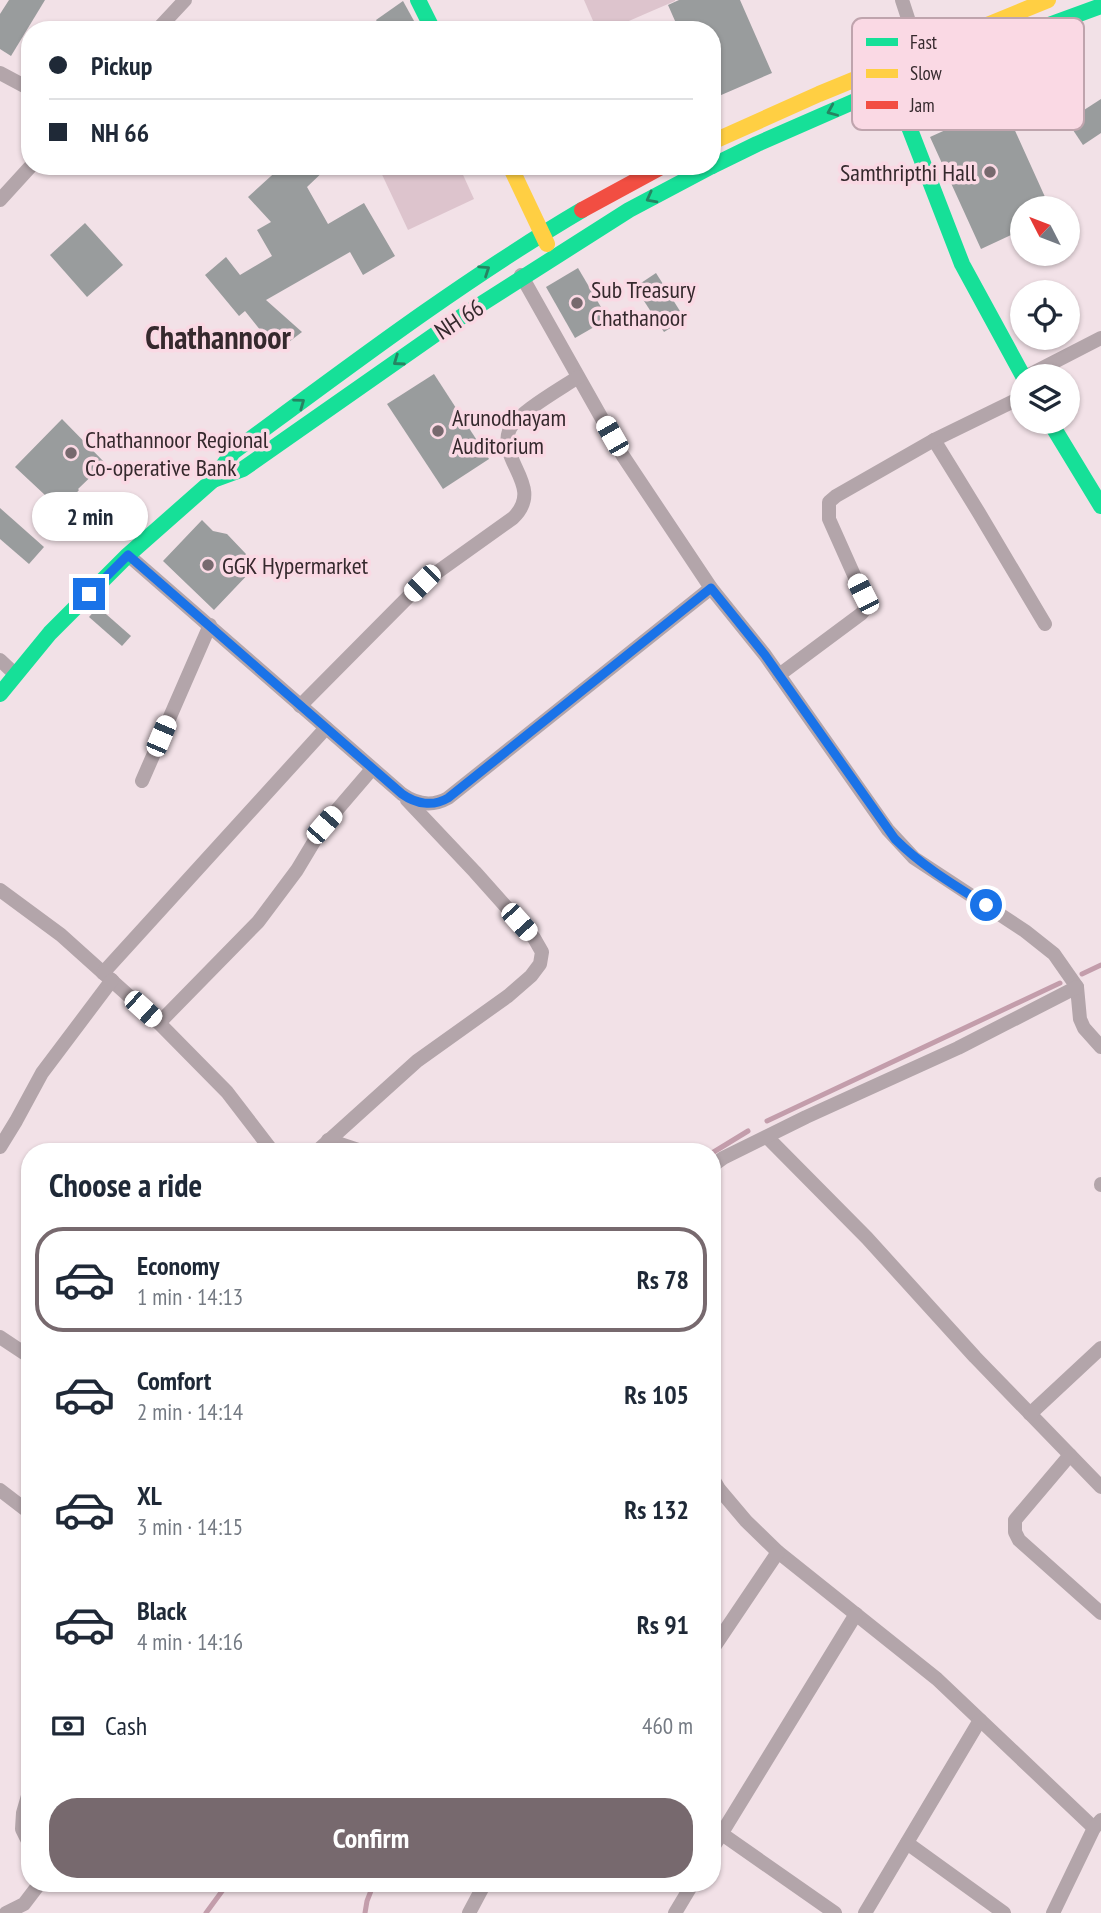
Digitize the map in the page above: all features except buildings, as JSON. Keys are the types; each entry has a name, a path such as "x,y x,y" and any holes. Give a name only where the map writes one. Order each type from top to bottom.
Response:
{"main road":[{"path":"418,0 428,21"},
{"path":"1003,18 1048,0"},
{"name":"NH 66","path":"1068,18 1101,6"},
{"path":"721,138 852,80"},
{"name":"NH 66","path":"721,162 852,103"},
{"path":"910,130 962,264 1018,364"},
{"path":"514,175 554,258"},
{"name":"NH 66","path":"0,694 50,633 128,555 213,480 233,452 486,269 614,190 645,175"},
{"name":"NH 66","path":"213,480 243,469 453,322 629,210 695,175"},
{"path":"1057,434 1101,506"}],"street":[{"path":"165,21 185,0"},
{"path":"902,0 908,18"},
{"path":"0,73 21,84"},
{"path":"0,200 23,175"},
{"path":"510,255 623,456 711,588 779,675 895,839 927,867 1025,930 1054,954 1077,987 1080,1019 1091,1038 1101,1047"},
{"path":"1049,364 1101,338"},
{"path":"300,706 422,583 520,512 525,491 509,448 509,430 522,415 578,377"},
{"path":"779,675 867,607 829,519 829,502 934,440 1010,403"},
{"path":"934,440 1045,624"},
{"path":"128,555 402,794 534,938 542,952 540,964 531,976 508,996 417,1061 325,1143"},
{"path":"402,794 412,800 435,804 448,798 711,588"},
{"path":"142,781 210,625"},
{"path":"0,660 16,675"},
{"path":"0,1147 42,1073 107,976 326,729"},
{"path":"159,1023 258,922 297,870 324,825 372,769"},
{"path":"0,890 61,935 159,1023 227,1092 266,1143"},
{"path":"721,1159 958,1048 1077,987"},
{"path":"766,1137 867,1238 975,1357 1101,1487"},
{"path":"328,1140 337,1143"},
{"path":"0,1337 21,1351"},
{"path":"1030,1414 1101,1348"},
{"path":"1070,1455 1021,1512 1014,1526 1019,1540 1101,1613"},
{"path":"0,1490 21,1506"},
{"path":"721,1491 778,1552 937,1679 1098,1824 1054,1913"},
{"path":"721,1637 778,1552"},
{"path":"721,1824 856,1614"},
{"path":"865,1913 980,1720"},
{"path":"721,1833 835,1913"},
{"path":"907,1843 1003,1913"},
{"path":"6,1913 24,1903 33,1892"},
{"path":"469,1913 480,1892"},
{"path":"675,1913 687,1892"}],"shaded area":[{"path":"584,0 675,0 629,21 593,21"},
{"path":"382,175 463,175 474,199 408,230"}],"waterway":[{"path":"1082,974 1101,965"},
{"path":"767,1121 1060,983"},
{"path":"721,1148 748,1131"},
{"path":"206,1913 221,1892"},
{"path":"365,1913 370,1892"}],"traffic: fast":[{"path":"418,0 428,21"},
{"path":"1068,18 1101,6"},
{"path":"721,162 852,102"},
{"path":"910,130 962,264 1016,364"},
{"path":"213,480 243,469 453,322 629,210 695,175"},
{"path":"0,694 50,633 128,555 213,480 233,452 448,296 582,210"},
{"path":"1057,434 1101,506"}],"traffic: slow":[{"path":"1004,18 1048,0"},
{"path":"721,138 852,80"},
{"path":"514,175 547,244"}],"traffic: jam":[{"path":"582,210 646,175"}],"place":[{"name":"Samthripthi Hall","path":"990,172"},
{"name":"Sub Treasury Chathanoor","path":"577,303"},
{"name":"Arunodhayam Auditorium","path":"438,431"},
{"name":"Chathannoor Regional Co-operative Bank","path":"71,453"},
{"name":"GGK Hypermarket","path":"208,565"}],"district":[{"name":"Chathannoor","path":"218,337"}],"route":[{"path":"89,594 128,555 406,798 435,804 448,798 711,588 765,655 895,839 927,867 986,905"}]}
